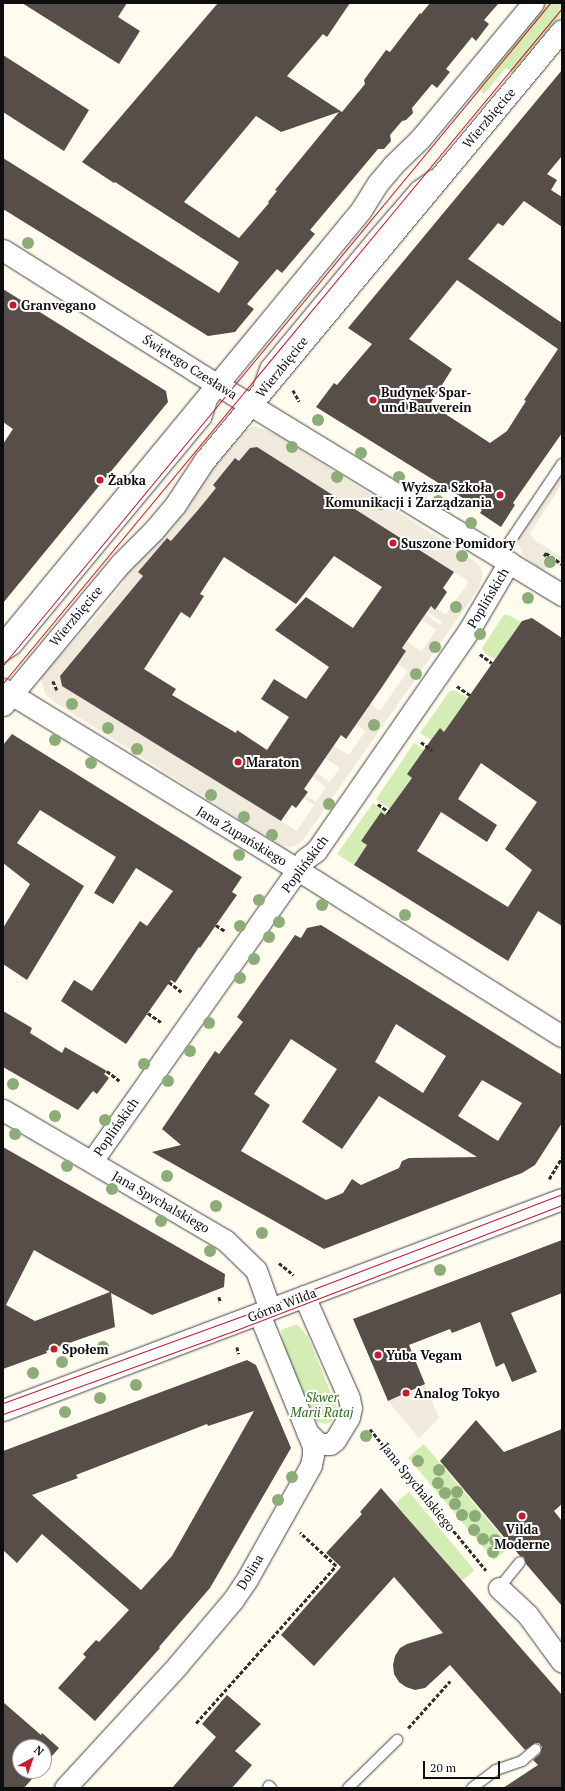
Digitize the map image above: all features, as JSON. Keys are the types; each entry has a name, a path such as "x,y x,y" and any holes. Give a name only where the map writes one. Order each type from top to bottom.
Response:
{"street":[{"path":"3,644 361,210 378,183 393,165 420,139 533,3"},
{"name":"Wierzbięcice","path":"6,696 121,563 154,530 171,510 204,462 562,30"},
{"name":"Świętego Czesława","path":"3,250 251,405 562,595"},
{"name":"Poplińskich","path":"92,1161 305,859 316,852 469,630 505,559"},
{"name":"Jana Żupańskiego","path":"6,696 298,870 562,1036"},
{"name":"Jana Spychalskiego","path":"3,1110 225,1240 256,1270 265,1311"},
{"name":"Górna Wilda","path":"3,1410 562,1199"},
{"path":"304,1296 350,1402 351,1412 334,1441 326,1445 316,1442 307,1432"},
{"name":"Dolina","path":"65,1788 182,1660 239,1591 310,1465 314,1449 265,1311"},
{"path":"500,1588 527,1614 562,1662"}],"lane":[{"path":"3,657 15,649 206,419 218,384"},
{"path":"505,559 562,464"},
{"path":"500,1588 520,1562"},
{"path":"348,1788 396,1740"},
{"path":"472,1788 496,1770 522,1761 536,1749"},
{"path":"268,1788 269,1786 272,1788"}],"path":[{"path":"479,654 492,663"},
{"path":"216,925 230,935"},
{"path":"169,982 187,996"},
{"path":"148,1013 166,1026"},
{"path":"106,1071 125,1085"},
{"path":"236,1344 239,1354"},
{"name":"Jana Spychalskiego","path":"345,1424 358,1433 371,1429 484,1567"},
{"path":"196,1723 336,1566 300,1533"},
{"path":"396,1740 450,1681"}],"green space":[{"path":"546,3 562,3 562,14 513,73 506,68 484,94 476,87"},
{"path":"506,614 521,622 495,659 485,653 482,648 503,616"},
{"path":"454,690 468,698 444,732 440,729 431,740 420,733 449,692"},
{"path":"414,743 429,753 391,809 376,799"},
{"path":"373,803 388,814 386,816 381,812 361,841 367,845 354,865 337,854"},
{"name":"Skwer Marii Rataj","path":"297,1324 308,1337 337,1408 338,1412 331,1422 326,1424 317,1422 313,1417 307,1402 310,1401 303,1395 284,1347 281,1330"},
{"path":"424,1444 510,1547 494,1560 408,1457"},
{"path":"409,1492 475,1570 461,1582 395,1504"}],"shaded area":[{"path":"255,426 279,436 475,561 480,566 483,574 479,588 305,837 300,843 291,847 283,846 274,841 53,701 45,694 41,678 42,671 76,626 89,625 124,582 123,570 240,431","holes":["235,458 360,513 467,580 468,583 447,613 445,614 431,606 427,611 442,622 440,625 425,614 422,620 436,630 422,651 407,641 402,648 406,651 397,664 408,671 381,709 379,710 366,700 352,720 365,731 349,755 334,746 325,758 340,768 330,782 315,772 312,777 326,787 316,802 306,795 303,798 314,805 297,831 63,686 60,676 143,576 138,572 167,538 172,541 217,488 213,484","77,628 84,629 65,651 58,651"]},
{"path":"562,473 562,484 530,533 533,539 562,557 562,568 554,563 542,571 523,555 519,545 519,537"},
{"path":"425,1384 439,1418 419,1438 388,1401"}],"building":[{"path":"22,3 127,3 118,17 140,31 119,64"},
{"path":"218,3 350,3 327,37 323,34 287,76 342,112 365,84 364,80 386,50 390,52 420,13 421,14 430,3 499,3 484,20 489,24 476,41 472,37 446,69 450,72 437,88 432,84 412,108 413,113 406,120 402,121 390,135 391,141 384,149 378,149 310,230 315,234 282,273 277,269 247,304 254,309 235,332 208,336 3,209 3,158 219,293 239,262 82,162","holes":["339,112 275,190 277,191 268,202 269,203 239,238 184,202 256,116 281,132"]},
{"path":"3,55 89,110 64,151 3,112"},
{"path":"562,70 562,156 547,174 557,180 551,190 562,197 562,227 524,201 503,226 498,223 468,259 562,323 562,433 513,503 515,505 501,527 480,513 482,510 316,407 334,383 337,385 372,344 348,328","holes":["457,280 558,349 524,400 526,401 507,431 490,443 430,404 452,369 409,339"]},
{"path":"3,289 166,391 168,402 3,603 3,444 13,429 3,422"},
{"path":"257,447 454,572 443,588 447,592 435,610 431,606 402,648 406,651 346,739 341,735 304,789 308,792 296,808 292,805 281,821 62,686 60,676 143,576 138,572 167,538 171,541 198,510 216,488 213,485 235,458 239,461 250,448","holes":["334,556 382,587 353,628 306,597 275,630 329,667 306,699 274,679 261,699 289,717 267,750 237,730 236,733 172,695 176,689 144,669 181,612 190,618 204,596 200,594 224,557 296,604"]},
{"path":"532,618 562,638 562,926 538,911 508,961 354,865 367,845 361,841 381,812 385,815 412,778 407,774 440,728 444,732 522,621","holes":["481,763 537,802 505,849 532,870 508,907 417,851 441,812 487,842 497,825 458,799"]},
{"path":"12,734 242,877 232,892 237,895 175,983 171,980 126,1044 61,1001 74,980 92,991 140,921 147,926 173,891 136,868 113,904 94,893 116,857 40,810 17,843 84,886 27,980 3,964 3,928 30,884 3,863 3,745"},
{"path":"321,925 562,1075 562,1123 535,1165 522,1173 324,1249 152,1152 181,1145 162,1129 215,1051 219,1054 243,1022 237,1017 295,935 301,938 307,928","holes":["396,1024 446,1056 423,1093 375,1062","291,1039 337,1069 302,1122 342,1149 379,1096 477,1157 409,1158 402,1161 399,1168 361,1185 352,1179 343,1193 326,1200 241,1151 270,1105 254,1094","482,1080 522,1103 498,1141 458,1116"]},
{"path":"3,1011 32,1028 30,1033 62,1053 65,1047 107,1071 104,1074 109,1078 97,1094 93,1091 78,1110 3,1067"},
{"path":"3,1147 225,1274 224,1287 152,1315 111,1293 115,1327 46,1351 47,1353 3,1369","holes":["34,1250 110,1292 35,1321 6,1305"]},
{"path":"562,1240 562,1293 511,1313 537,1372 512,1382 504,1363 496,1367 480,1322 452,1333 450,1329 409,1345 425,1384 388,1401 353,1319"},
{"path":"247,1360 256,1365 291,1448 210,1588 159,1647 160,1648 95,1721 58,1688 86,1657 83,1654 96,1640 99,1642 129,1610 42,1534 17,1563 3,1550 3,1451","holes":["254,1411 172,1556 141,1590 32,1495 78,1478 76,1475 207,1424 208,1426"]},
{"name":"Vilda Moderne","path":"476,1420 504,1452 562,1429 562,1504 554,1511 562,1521 562,1606 526,1564 524,1557 520,1556 440,1461"},
{"path":"381,1488 562,1695 562,1788 503,1788 538,1765 533,1760 540,1754 542,1747 539,1743 535,1743 525,1750 450,1665 425,1688 415,1690 406,1687 399,1682 394,1674 393,1665 395,1656 400,1648 407,1644 443,1633 394,1577 314,1666 281,1635 341,1567 326,1553 362,1514 360,1512"},
{"path":"227,1695 261,1724 235,1751 252,1765 232,1788 172,1788 216,1737 202,1724"},
{"path":"3,1702 41,1735 42,1733 49,1739 12,1739 12,1779 32,1779 24,1788 3,1788"},
{"path":"52,1742 59,1748 52,1756"}],"tram line":[{"path":"3,665 550,3"},
{"path":"3,683 562,8"},
{"path":"3,1403 269,1306 562,1194"},
{"path":"3,1414 231,1332 562,1205"}],"place":[{"name":"Granvegano","path":"13,305"},
{"name":"Budynek Spar- und Bauverein","path":"373,400"},
{"name":"Żabka","path":"100,480"},
{"name":"Wyższa Szkoła Komunikacji i Zarządzania","path":"500,495"},
{"name":"Suszone Pomidory","path":"393,543"},
{"name":"Maraton","path":"238,762"},
{"name":"Społem","path":"54,1349"},
{"name":"Yuba Vegam","path":"378,1355"},
{"name":"Analog Tokyo","path":"406,1393"},
{"name":"Vilda Moderne","path":"522,1516"}]}
